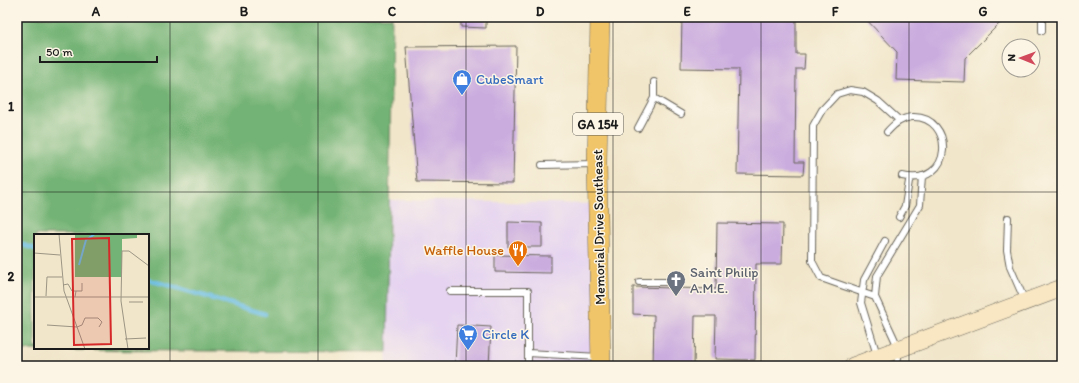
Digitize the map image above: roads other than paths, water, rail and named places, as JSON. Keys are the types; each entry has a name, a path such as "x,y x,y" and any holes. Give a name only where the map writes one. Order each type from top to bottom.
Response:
{"main road":[{"name":"Memorial Drive Southeast","path":"600,17 597,164 601,362"},
{"path":"853,366 1062,288"}],"lane":[{"path":"1042,17 1042,31"},
{"path":"638,128 654,98 654,82"},
{"path":"875,297 821,278 812,261 813,126 822,110 837,94 850,90 863,92 878,101 899,120"},
{"path":"654,98 681,114"},
{"path":"887,132 892,125 899,120 907,117 916,117 932,123 938,129 942,137 944,146 943,154 935,169 920,177 911,178 902,176"},
{"path":"542,165 597,164"},
{"path":"897,366 899,349 875,297 877,276 920,205 922,176"},
{"path":"899,217 905,206 909,181 911,178"},
{"path":"1008,218 1007,250 1010,267 1026,302"},
{"path":"878,356 861,303 864,280 886,241"},
{"path":"639,282 680,282"},
{"path":"450,291 528,290 528,366"},
{"path":"528,353 601,362"}],"waterway":[{"path":"17,243 34,249"},
{"path":"149,280 265,314"}],"place":[{"name":"CubeSmart","path":"462,96"},
{"name":"Waffle House","path":"518,267"},
{"name":"Saint Philip A.M.E.","path":"676,297"},
{"name":"Circle K","path":"468,351"}]}
